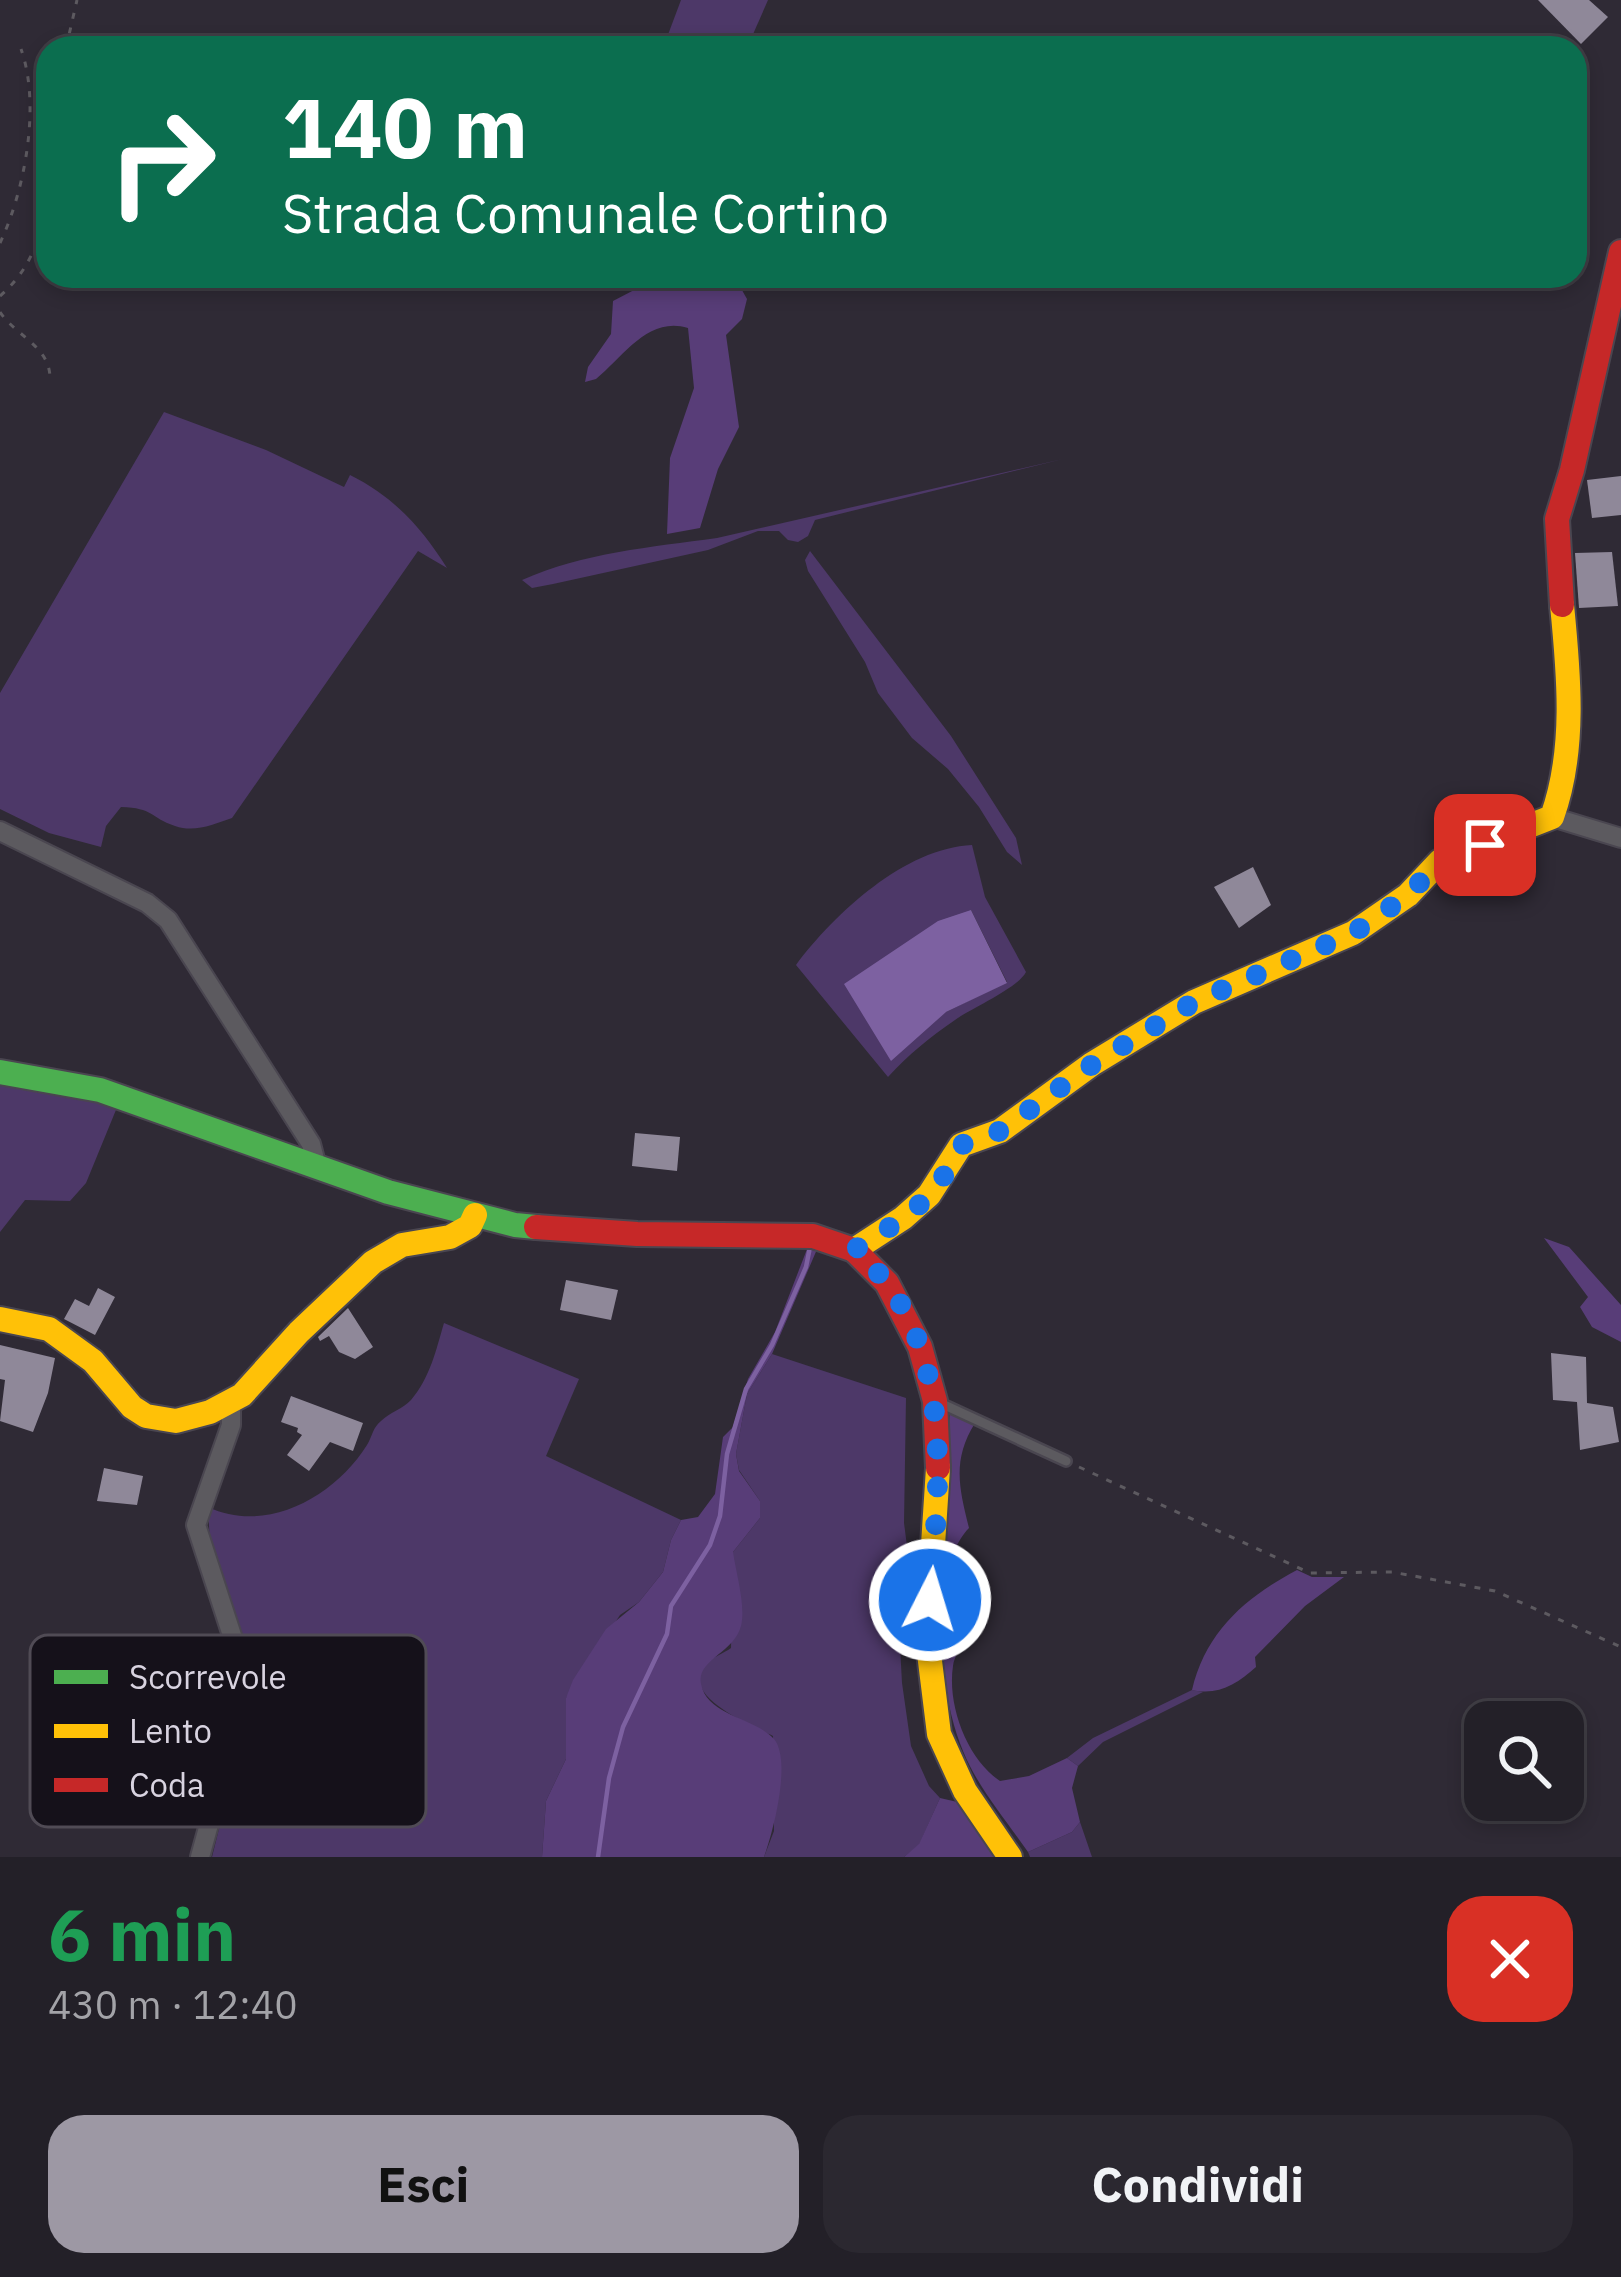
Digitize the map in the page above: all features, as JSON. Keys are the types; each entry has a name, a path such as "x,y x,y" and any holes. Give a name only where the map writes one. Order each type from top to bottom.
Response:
{"street":[{"path":"854,1250 921,1207 946,1176 961,1145 1000,1131 1143,1032 1194,1002 1353,933 1408,895 1440,861 1552,817 1561,792 1570,686 1557,519 1621,252"},
{"path":"1552,817 1621,838"},
{"path":"0,831 147,903 168,920 311,1144 317,1167"},
{"path":"0,1072 100,1090 388,1192 515,1225 637,1234 813,1236 854,1250 887,1283 920,1347 935,1400 939,1489 927,1637 939,1734 965,1791 1010,1857"},
{"path":"0,1319 50,1329 72,1343 132,1407 146,1416 176,1420 242,1395 299,1332 374,1262 402,1245 450,1237 470,1226 475,1215"},
{"path":"231,1402 231,1425 196,1526 232,1635"},
{"path":"200,1857 208,1827"}],"lane":[{"path":"935,1400 1066,1461"}],"path":[{"path":"68,36 76,0"},
{"path":"0,243 11,219 26,134 28,77 21,49"},
{"path":"0,296 17,281 36,247"},
{"path":"0,312 41,350 50,364 50,377"},
{"path":"1066,1461 1310,1574 1391,1572 1495,1591 1621,1647"}],"shaded area":[{"path":"681,0 768,0 752,36 668,36"},
{"path":"638,288 741,288 747,299 742,319 726,335 739,427 718,469 700,528 667,534 670,458 694,388 688,328 674,326 649,333 596,379 585,382 588,367 611,334 613,301"},
{"path":"164,412 266,450 344,487 350,475 365,483 405,514 447,568 418,551 232,818 190,829 146,811 121,807 106,826 101,847 49,833 0,809 0,693"},
{"path":"1063,459 815,520 808,536 798,542 779,531 758,531 708,550 553,584 532,588 522,580 593,557 717,538"},
{"path":"810,551 951,736 1016,838 1022,865 1007,852 948,769 912,738 878,693 865,662 808,571 805,560"},
{"path":"972,845 985,897 1026,972 1005,991 937,1033 888,1077 796,965 873,887 947,849","holes":["971,910 1007,982 946,1012"]},
{"path":"971,910 1007,983 946,1012 891,1061 844,984 938,921"},
{"path":"0,1076 118,1105 86,1183 70,1201 25,1200 0,1232"},
{"path":"1544,1238 1569,1247 1621,1305 1621,1342 1592,1327 1580,1307 1588,1297"},
{"path":"809,1244 818,1247 772,1354 747,1394 736,1454 739,1471 760,1501 760,1518 733,1552 741,1626 701,1676 712,1703 766,1732 779,1749 779,1797 764,1857 542,1857 546,1801 566,1759 566,1698 573,1680 606,1629 639,1602 663,1572 681,1520 698,1517 715,1494 723,1437 733,1427 748,1379 775,1332"},
{"path":"444,1323 579,1379 546,1456 681,1520 663,1572 639,1602 620,1615 566,1698 566,1759 546,1801 542,1857 212,1857 219,1827 426,1827 426,1635 241,1635 210,1544 208,1507 253,1516 298,1506 318,1494 353,1463 378,1423 408,1403 432,1363"},
{"path":"772,1354 906,1398 904,1523 910,1569 898,1608 902,1683 911,1746 929,1786 940,1798 919,1845 904,1857 764,1857 774,1831 773,1736 721,1708 701,1688 699,1677 705,1665 731,1648 733,1552 760,1518 760,1501 739,1470 736,1454 747,1394"},
{"path":"950,1412 975,1423 960,1462 969,1528 957,1546 947,1581 949,1604 962,1636 952,1681 962,1730 978,1759 1000,1781 1029,1776 1067,1758 1078,1766 1072,1788 1080,1822 1072,1832 1028,1852 969,1765 951,1714 938,1584"},
{"path":"1297,1570 1312,1577 1344,1577 1305,1606 1255,1657 1256,1667 1242,1679 1219,1690 1192,1690 1207,1650 1231,1618"},
{"path":"1192,1690 1203,1692 1103,1742 1078,1766 1067,1758 1093,1738"},
{"path":"940,1798 966,1804 1002,1857 904,1857 919,1844"},
{"path":"1080,1822 1092,1857 1030,1857 1028,1852 1072,1832"}],"building":[{"path":"1538,0 1589,0 1608,17 1587,38 1573,36"},
{"path":"1621,476 1621,515 1592,518 1587,480"},
{"path":"1612,552 1618,606 1579,608 1575,553"},
{"path":"1253,867 1271,905 1239,928 1214,887"},
{"path":"635,1133 680,1137 677,1171 632,1166"},
{"path":"566,1280 618,1290 611,1320 560,1310"},
{"path":"98,1288 115,1297 95,1335 64,1319 75,1299 89,1306"},
{"path":"348,1308 373,1347 355,1359 339,1352 329,1336 320,1341 318,1337"},
{"path":"0,1345 55,1358 33,1432 0,1421 5,1380 0,1379"},
{"path":"1551,1353 1586,1357 1587,1403 1613,1407 1619,1442 1580,1450 1577,1402 1553,1400"},
{"path":"291,1396 363,1423 353,1451 330,1442 309,1471 287,1455 302,1435 298,1428 281,1422"},
{"path":"104,1468 143,1476 137,1505 97,1501"}],"waterway":[{"path":"598,1857 609,1778 623,1727 667,1634 671,1606 710,1545 720,1516 727,1454 746,1389 772,1345 810,1247"}],"traffic: fast":[{"path":"0,1072 100,1090 388,1192 536,1227"}],"traffic: slow":[{"path":"854,1250 929,1195 961,1145 1000,1131 1092,1064 1194,1002 1353,933 1408,895 1440,861 1552,817 1568,739 1562,605"},
{"path":"0,1319 49,1329 93,1361 132,1407 146,1416 176,1421 210,1412 242,1395 373,1262 402,1245 450,1237 470,1226 475,1215"},
{"path":"938,1468 927,1637 939,1734 965,1791 1010,1857"}],"traffic: jam":[{"path":"1562,605 1557,519 1621,252"},
{"path":"536,1227 637,1234 813,1236 854,1250 887,1283 920,1347 935,1401 938,1468"}],"route":[{"path":"930,1600 939,1489 935,1400 920,1347 887,1283 854,1250 921,1207 946,1176 961,1145 1000,1131 1093,1064 1194,1002 1353,933 1408,895 1440,861 1485,845"}]}
